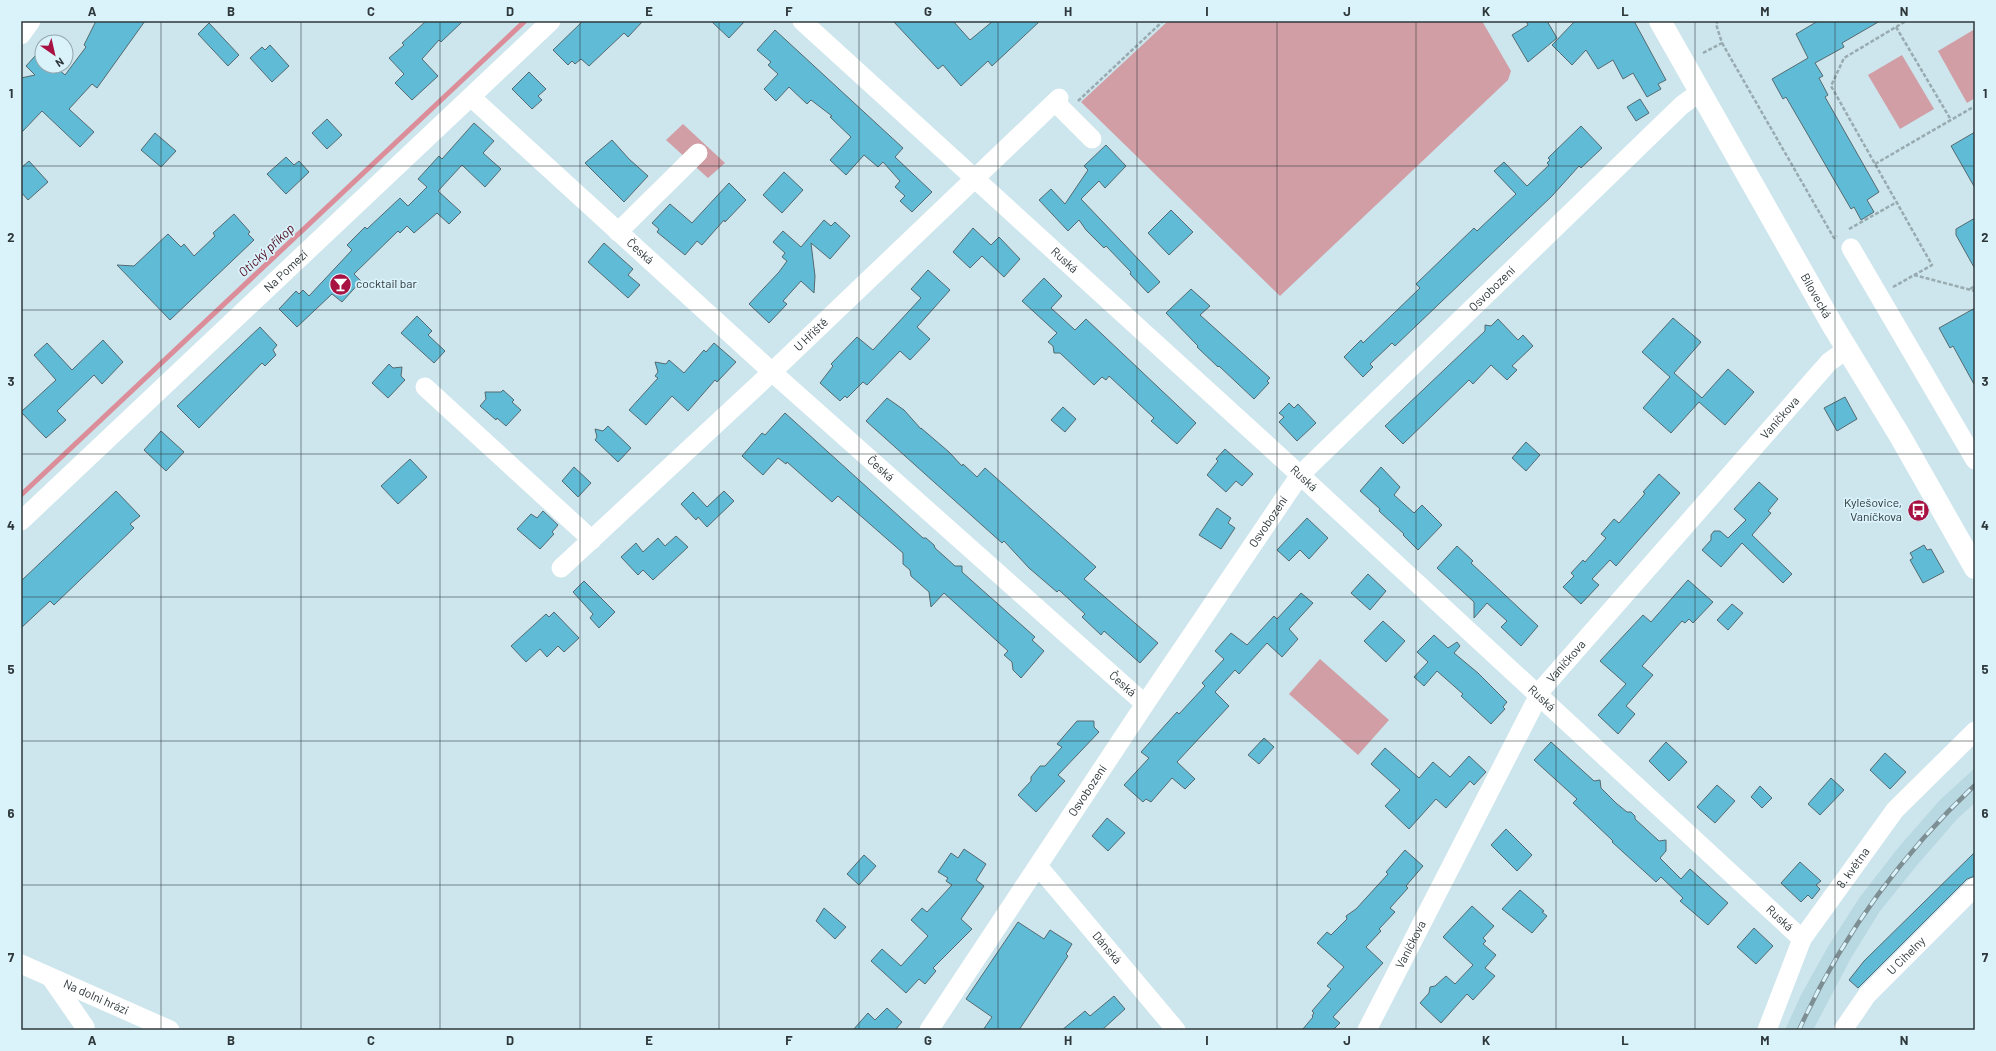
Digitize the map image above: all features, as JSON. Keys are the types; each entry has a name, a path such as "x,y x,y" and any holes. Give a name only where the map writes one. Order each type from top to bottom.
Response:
{"main road":[{"name":"Bílovecká","path":"1660,21 1847,348 1908,449 1975,568"}],"street":[{"path":"21,35 31,21"},
{"name":"Na Pomezí","path":"21,521 551,21"},
{"name":"Ruská","path":"802,21 1300,475 1802,939"},
{"name":"Osvobození","path":"929,1030 1145,704 1300,475 1682,105 1700,92"},
{"name":"Česká","path":"471,97 772,372 1145,704"},
{"path":"1060,104 1092,139"},
{"name":"U Hřiště","path":"560,568 772,372 974,179 1060,104"},
{"name":"Česká","path":"618,232 698,153"},
{"path":"1847,237 1878,294 1975,460"},
{"name":"Vaníčkova","path":"1367,1030 1538,696 1552,677 1829,362 1847,348"},
{"path":"425,387 592,540"},
{"name":"8. května","path":"1767,1030 1802,939 1895,810 1975,731"},
{"name":"Dánská","path":"1038,866 1176,1030"},
{"name":"U Cihelny","path":"1843,1030 1867,995 1975,886"},
{"name":"Na dolni hrázi","path":"21,964 170,1030"},
{"path":"50,977 85,1027 83,1030"}],"path":[{"path":"1060,104 1163,21"},
{"path":"1718,21 1716,24 1722,43 1834,238 1847,237 1897,202"},
{"path":"1878,294 1932,264 1831,86 1844,58 1906,21"},
{"path":"1896,27 1951,120"},
{"path":"1703,53 1722,43"},
{"path":"1875,164 1975,106"},
{"path":"1914,275 1975,291"},
{"path":"1969,289 1975,286"}],"shaded area":[{"path":"1168,21 1482,21 1511,71 1508,80 1280,296 1081,102"},
{"path":"1975,29 1975,98 1967,103 1938,51"},
{"path":"1902,55 1934,109 1900,129 1868,75"},
{"path":"683,124 725,163 708,178 666,140"},
{"path":"1320,659 1389,720 1358,755 1289,694"},
{"path":"1975,768 1975,803 1958,818 1880,911 1851,958 1813,1030 1785,1030 1801,995 1829,945 1860,897 1898,848 1940,800"}],"building":[{"path":"96,21 145,21 97,88 92,84 69,109 94,132 80,147 42,111 21,133 21,78 35,75 34,74 74,74 74,63 86,47 84,45"},
{"path":"426,21 463,21 441,42 439,40 422,59 438,76 412,100 395,83 404,74 389,58 404,45 402,43"},
{"path":"583,21 643,21 628,37 624,33 589,66 581,59 575,64 572,61 568,65 553,50"},
{"path":"711,21 745,21 729,38"},
{"path":"893,21 953,21 970,40 993,21 1040,21 992,66 988,61 961,86 943,65 938,69"},
{"path":"1526,21 1547,21 1557,38 1528,62 1512,35 1528,25"},
{"path":"1575,21 1634,21 1666,80 1658,84 1661,89 1647,97 1633,73 1623,79 1613,60 1598,69 1586,50 1572,65 1552,45"},
{"path":"1818,21 1880,21 1842,43 1844,47 1815,63 1823,76 1819,78 1828,95 1825,97 1879,192 1867,200 1874,212 1861,220 1854,207 1851,209 1786,97 1783,99 1772,79 1808,58 1796,34"},
{"path":"209,23 239,55 228,66 198,34"},
{"path":"775,30 903,148 895,157 932,192 912,212 900,201 905,196 895,187 900,181 883,162 878,167 864,155 846,175 830,160 851,137 830,117 832,116 811,100 807,104 789,87 776,101 764,89 778,74 768,65 771,62 757,50"},
{"path":"270,45 289,66 272,82 250,58 262,47 265,50"},
{"path":"34,57 34,74 26,66"},
{"path":"529,72 546,89 538,96 542,100 532,109 512,89"},
{"path":"1640,99 1649,113 1636,121 1627,107"},
{"path":"327,119 342,135 327,149 312,133"},
{"path":"474,123 494,141 483,153 501,169 485,187 462,165 438,191 461,212 449,224 437,213 414,233 407,226 400,233 398,231 354,274 361,281 342,302 332,294 297,327 279,309 296,291 299,294 303,290 309,296 352,250 347,245 365,227 367,229 400,198 408,206 427,187 418,179 439,156 442,159"},
{"path":"1581,126 1602,148 1581,168 1579,166 1552,196 1395,346 1392,343 1370,364 1373,367 1363,377 1344,357 1361,340 1363,343 1420,288 1416,284 1474,228 1477,231 1516,194 1494,171 1504,162 1527,186 1549,165 1547,163 1550,160 1548,158"},
{"path":"1975,132 1975,188 1951,146"},
{"path":"155,133 176,151 161,167 141,150"},
{"path":"612,140 629,159 648,176 624,202 585,163"},
{"path":"1106,145 1126,166 1105,188 1099,181 1081,199 1160,282 1148,293 1130,274 1131,272 1106,246 1104,248 1086,230 1079,220 1068,231 1039,200 1051,189 1065,204 1088,170 1084,166"},
{"path":"286,157 294,165 299,161 309,172 286,194 267,174"},
{"path":"29,161 48,182 28,200 21,192 21,168"},
{"path":"784,172 803,190 782,213 763,195"},
{"path":"729,183 746,200 725,222 724,220 702,245 697,241 685,255 657,232 659,229 652,223 670,204 692,223"},
{"path":"1171,210 1193,232 1169,255 1148,233"},
{"path":"234,214 250,232 248,234 254,240 170,320 117,265 134,266 168,234 181,247 184,244 194,256 215,236 213,233"},
{"path":"1975,218 1975,269 1956,235 1956,229"},
{"path":"824,220 831,226 835,222 850,236 830,259 811,243 815,276 814,293 801,281 783,301 787,304 769,323 749,304 779,272 787,261 782,257 785,253 773,242 783,231 801,247"},
{"path":"973,228 991,245 999,237 1020,259 1004,277 982,256 970,268 953,252"},
{"path":"604,243 633,269 628,275 640,285 628,298 588,262"},
{"path":"928,270 950,290 917,327 930,339 910,360 900,351 867,385 863,382 847,398 845,396 840,401 820,383 833,366 831,364 857,337 873,350 921,298 911,289"},
{"path":"1044,278 1062,296 1051,308 1075,330 1086,319 1196,423 1177,444 1151,421 1154,418 1109,376 1106,380 1102,377 1094,385 1060,353 1054,353 1053,346 1048,342 1057,333 1022,301"},
{"path":"1191,289 1210,306 1200,315 1270,378 1267,381 1269,383 1254,399 1197,347 1198,346 1166,313"},
{"path":"1975,308 1975,386 1953,346 1950,348 1939,328"},
{"path":"417,316 432,331 428,335 445,351 434,363 401,333"},
{"path":"1673,318 1701,342 1674,373 1702,398 1728,369 1754,392 1725,425 1699,402 1671,433 1643,408 1670,377 1642,352"},
{"path":"1498,319 1518,340 1523,335 1533,346 1512,366 1517,370 1507,380 1491,365 1473,384 1469,380 1403,444 1385,426 1485,331 1485,325 1491,326"},
{"path":"260,327 277,345 273,350 276,355 265,366 262,363 199,428 177,406"},
{"path":"103,340 123,362 102,384 94,375 57,411 66,420 46,438 21,412 56,380 34,355 47,343 72,370"},
{"path":"714,343 736,362 717,382 715,380 688,411 672,396 646,425 629,410 658,378 655,376 658,372 655,362 666,364 669,360 684,373 704,350 706,352"},
{"path":"389,364 393,368 402,367 401,376 405,380 388,398 372,383"},
{"path":"503,390 514,400 512,402 521,410 506,426 497,418 496,420 480,406 486,399 485,392 501,392"},
{"path":"1845,397 1857,419 1837,431 1824,408"},
{"path":"887,398 904,410 921,429 949,452 962,466 963,464 977,477 985,468 1096,567 1084,579 1158,643 1140,663 1104,631 1101,635 1082,617 1085,614 1059,590 1057,592 1029,568 1004,541 1002,543 866,421"},
{"path":"1289,403 1294,408 1298,404 1316,423 1297,441 1279,422 1284,417 1279,413"},
{"path":"1063,407 1076,419 1065,432 1051,420"},
{"path":"785,413 923,538 926,538 934,545 935,548 955,566 962,566 962,572 1035,637 1032,640 1044,651 1021,678 1013,670 1012,662 1004,655 1008,651 944,593 931,607 929,592 911,576 910,570 903,564 903,553 838,496 832,502 787,462 786,464 778,458 763,475 742,456 762,433 765,435"},
{"path":"608,426 631,448 618,462 595,440 597,437 595,429 603,431"},
{"path":"161,431 184,452 166,471 144,450"},
{"path":"1526,442 1540,455 1526,471 1512,458"},
{"path":"1225,449 1253,474 1242,486 1236,481 1226,492 1207,475 1218,461 1216,459"},
{"path":"410,459 427,477 398,504 381,486"},
{"path":"574,467 591,483 578,497 562,481"},
{"path":"1381,467 1400,487 1394,495 1414,513 1422,505 1442,525 1418,550 1403,535 1404,534 1379,511 1380,509 1360,491"},
{"path":"1659,474 1680,493 1616,566 1610,560 1592,579 1599,585 1581,604 1563,587 1574,576 1571,573 1583,560 1585,562 1606,538 1601,534 1614,519 1619,523 1643,496 1645,493 1643,492"},
{"path":"1759,482 1778,499 1768,511 1771,513 1752,535 1792,574 1783,583 1742,543 1721,567 1702,550 1711,540 1711,535 1714,531 1720,531 1728,538 1746,520 1734,509"},
{"path":"116,491 140,516 130,524 134,528 54,605 50,601 21,628 21,581"},
{"path":"724,491 734,501 707,527 698,517 696,520 681,504 693,492 707,507"},
{"path":"1217,508 1231,518 1228,523 1235,528 1221,549 1199,535"},
{"path":"543,511 558,525 552,532 554,534 540,549 517,529 531,514 537,518"},
{"path":"1307,518 1328,538 1309,559 1300,550 1289,561 1277,550"},
{"path":"676,536 688,547 653,580 643,570 638,575 621,557 636,543 643,552 658,538 665,546"},
{"path":"1924,545 1927,550 1931,549 1944,572 1923,583 1910,560 1913,558 1910,553"},
{"path":"1457,546 1473,561 1471,563 1538,626 1521,646 1501,627 1507,621 1487,603 1474,618 1474,602 1437,568"},
{"path":"1368,574 1386,591 1370,610 1351,593"},
{"path":"1688,580 1713,602 1693,623 1689,619 1685,623 1682,621 1642,666 1653,675 1626,706 1635,714 1618,734 1598,715 1626,684 1600,661 1643,615 1651,622"},
{"path":"584,581 615,612 599,628 590,618 593,614 573,592"},
{"path":"1301,593 1313,603 1289,629 1298,639 1282,657 1267,643 1239,674 1235,670 1215,692 1229,706 1177,762 1195,779 1185,789 1172,778 1151,802 1146,799 1143,802 1124,785 1149,758 1141,752 1177,712 1179,714 1205,686 1202,683 1224,659 1215,651 1231,633 1247,645 1274,616 1277,619"},
{"path":"1732,604 1743,613 1728,630 1717,620"},
{"path":"554,612 579,638 564,652 558,646 547,657 540,649 526,662 511,646 546,614 549,617"},
{"path":"1383,621 1405,641 1386,662 1364,641"},
{"path":"1434,635 1448,648 1457,642 1460,646 1454,653 1478,673 1507,702 1503,707 1505,709 1491,724 1461,696 1463,694 1437,671 1424,686 1414,677 1428,662 1417,652"},
{"path":"1077,721 1094,721 1094,727 1099,732 1058,775 1065,781 1036,812 1018,795 1031,781 1031,777 1040,766 1045,766 1062,747 1057,744"},
{"path":"1264,738 1274,747 1259,764 1248,755"},
{"path":"1551,742 1594,781 1600,780 1601,788 1627,812 1631,812 1635,816 1635,819 1659,841 1666,840 1666,851 1660,858 1681,879 1690,869 1728,903 1708,925 1680,901 1683,898 1661,877 1656,882 1612,842 1613,841 1573,803 1577,799 1534,760"},
{"path":"1666,742 1687,762 1669,781 1649,761"},
{"path":"1385,748 1419,778 1433,762 1450,777 1469,756 1486,772 1474,785 1470,781 1446,808 1436,799 1409,829 1385,806 1400,790 1371,764"},
{"path":"1885,753 1906,772 1890,789 1870,770"},
{"path":"1831,778 1844,790 1820,815 1808,804"},
{"path":"1717,785 1735,801 1715,823 1697,807"},
{"path":"1760,786 1772,798 1762,808 1751,797"},
{"path":"1107,818 1125,833 1108,851 1092,836"},
{"path":"1506,829 1532,855 1517,871 1491,845"},
{"path":"964,849 986,864 976,880 984,886 961,919 972,929 933,968 936,971 925,984 919,979 906,993 871,961 882,949 901,966 928,936 911,920 922,908 927,912 952,885 946,881 948,878 938,872 951,853 958,858"},
{"path":"1405,850 1423,866 1406,886 1408,888 1390,908 1395,912 1379,929 1381,931 1366,947 1383,963 1333,1017 1340,1023 1333,1030 1302,1030 1313,1017 1312,1016 1314,1013 1312,1011 1331,989 1327,986 1344,967 1317,943 1327,932 1331,935 1347,919 1346,916 1356,909 1388,874 1386,872"},
{"path":"1975,852 1975,876 1967,879 1858,988 1849,980 1864,961"},
{"path":"864,855 876,866 859,885 847,874"},
{"path":"1800,862 1821,881 1816,885 1820,889 1812,899 1808,895 1801,902 1781,883"},
{"path":"1520,890 1544,911 1542,912 1547,916 1532,933 1502,909"},
{"path":"1472,906 1494,926 1483,938 1486,941 1483,944 1496,955 1485,968 1495,976 1473,1000 1467,994 1441,1023 1420,1003 1429,993 1430,987 1435,986 1446,976 1455,984 1473,965 1443,937"},
{"path":"824,908 846,927 835,939 816,921"},
{"path":"1018,922 1044,939 1050,930 1072,944 1066,954 1068,956 1019,1030 983,1030 992,1017 966,999"},
{"path":"1754,928 1773,946 1756,964 1737,947"},
{"path":"1114,996 1125,1009 1102,1030 1062,1030 1085,1011 1090,1016"},
{"path":"887,1008 902,1022 895,1030 853,1030 868,1013 875,1020"}],"waterway":[{"name":"Otický příkop","path":"21,495 525,21"}],"railway":[{"path":"1799,1030 1834,962 1875,899 1922,840 1975,785"}],"place":[{"name":"cocktail bar","path":"340,284"},
{"name":"Kylešovice, Vaníčkova","path":"1918,510"}]}
